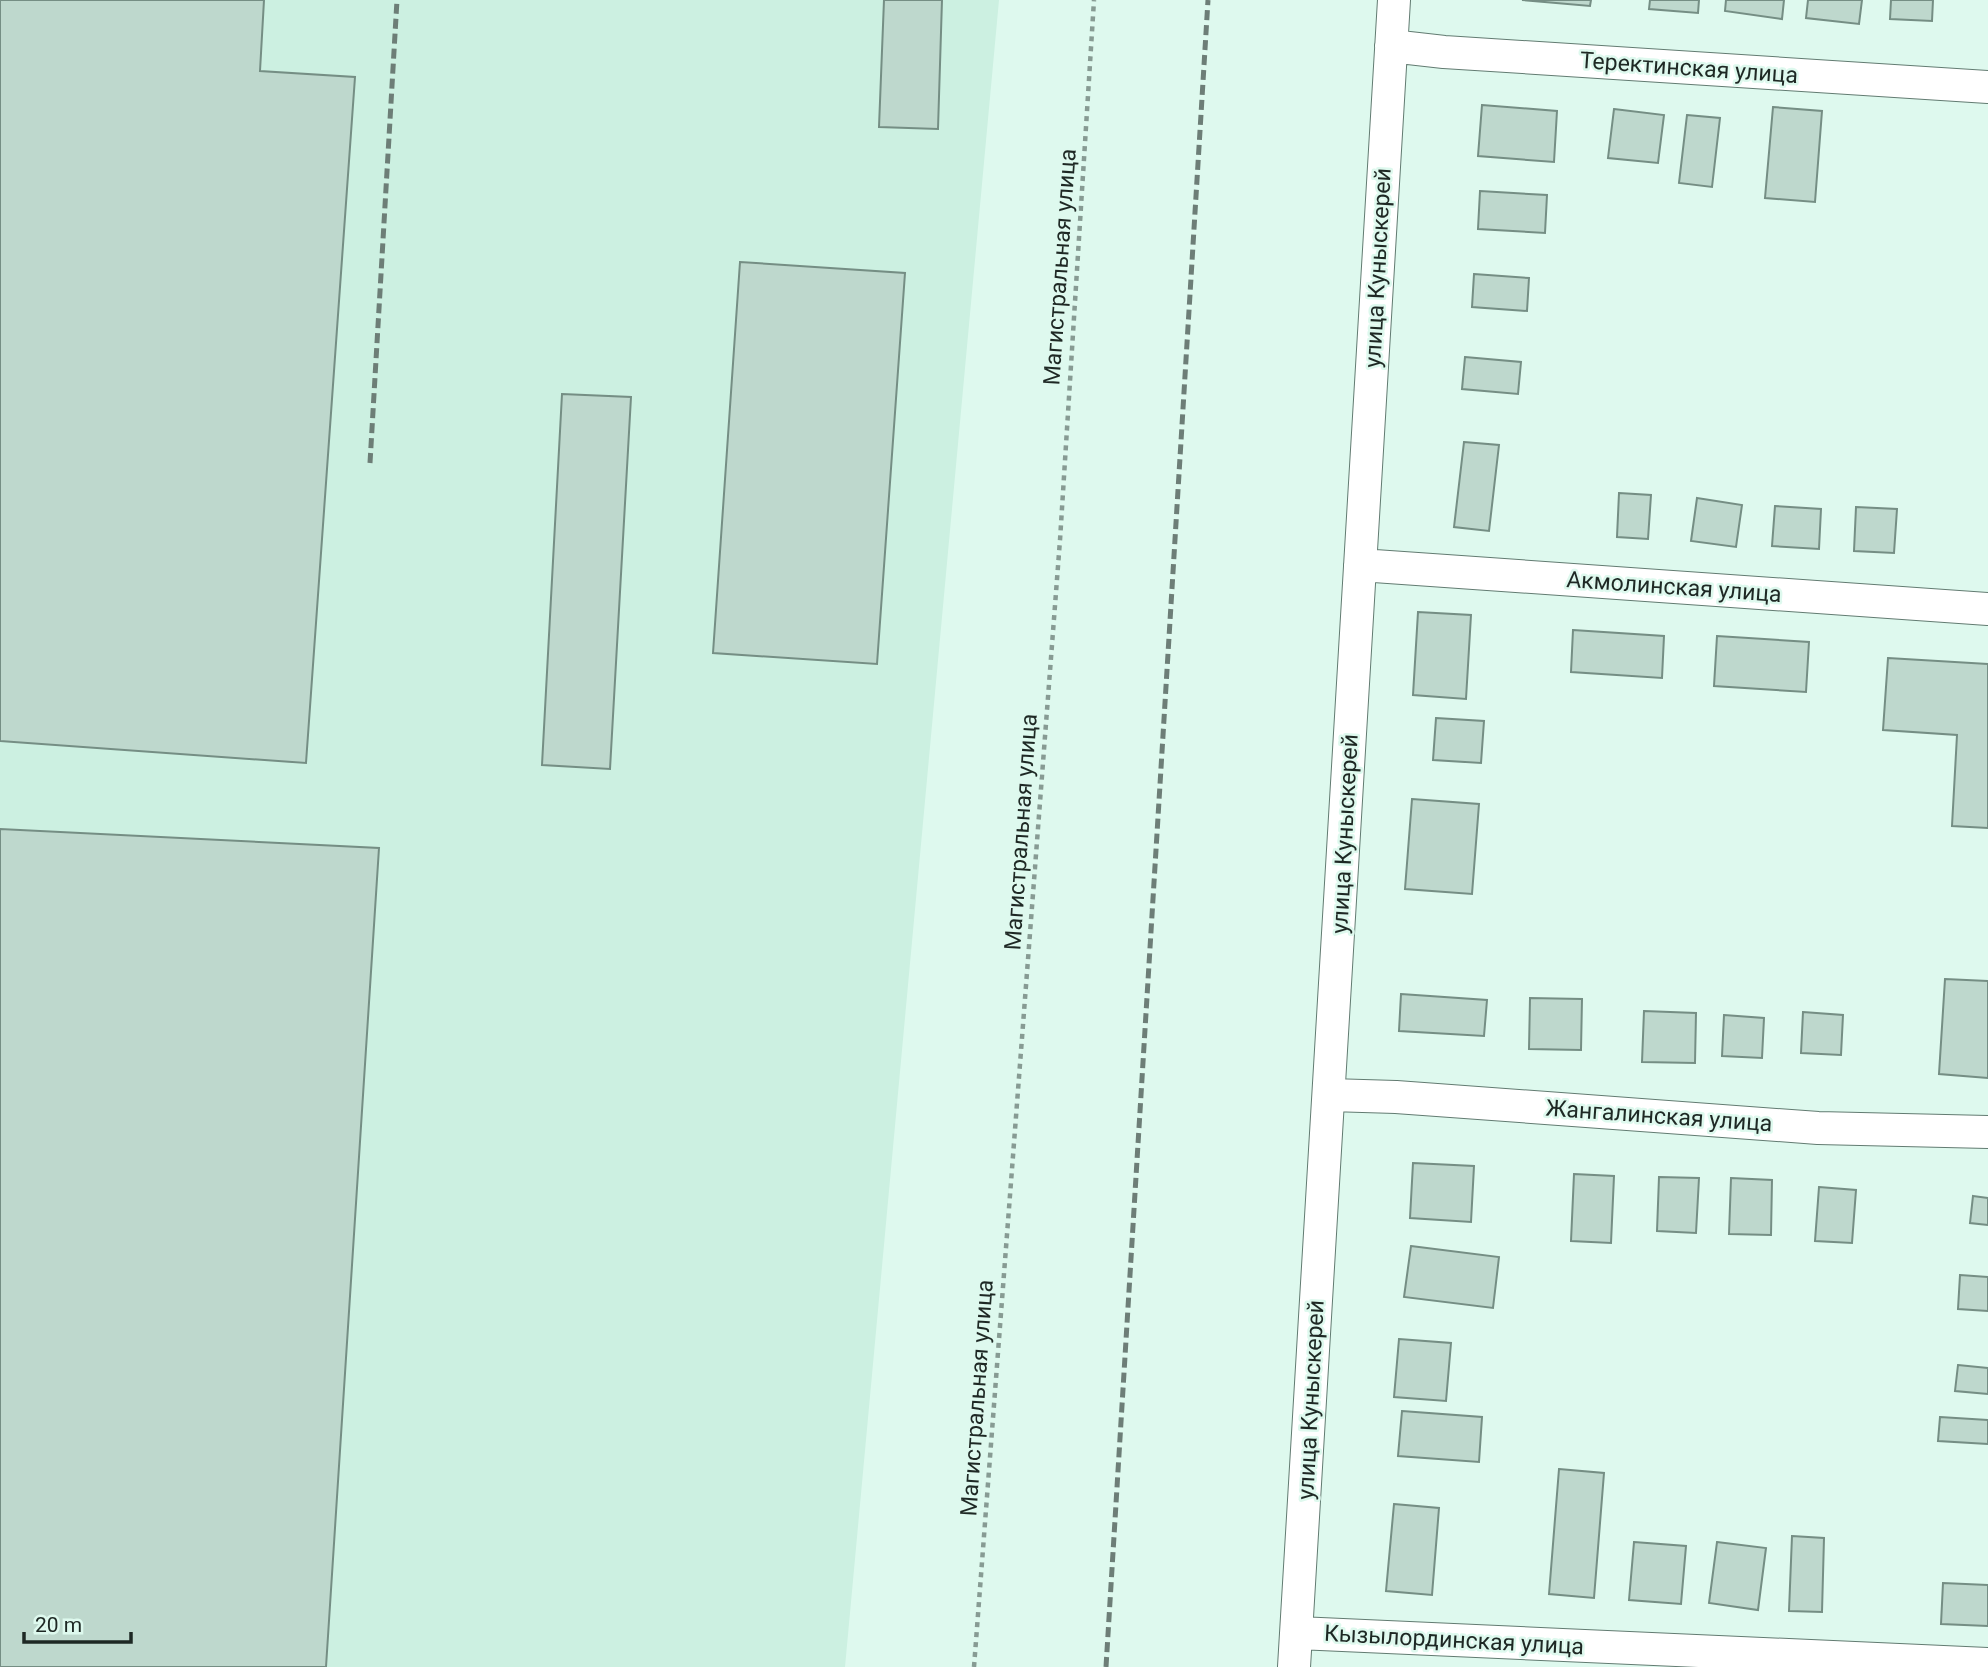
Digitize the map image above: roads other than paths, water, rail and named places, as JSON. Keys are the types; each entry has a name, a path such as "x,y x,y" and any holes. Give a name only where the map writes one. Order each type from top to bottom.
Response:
{"street":[{"name":"улица Куныскерей","path":"1294,1667 1394,0"},
{"name":"Теректинская улица","path":"1391,46 1444,52 1988,87"},
{"name":"Акмолинская улица","path":"1360,565 1988,609"},
{"name":"Жангалинская улица","path":"1329,1095 1396,1097 1818,1128 1988,1132"},
{"name":"Кызылординская улица","path":"1297,1633 1988,1664"}],"railway":[{"path":"370,463 397,0"},
{"path":"1106,1667 1208,0"}]}
